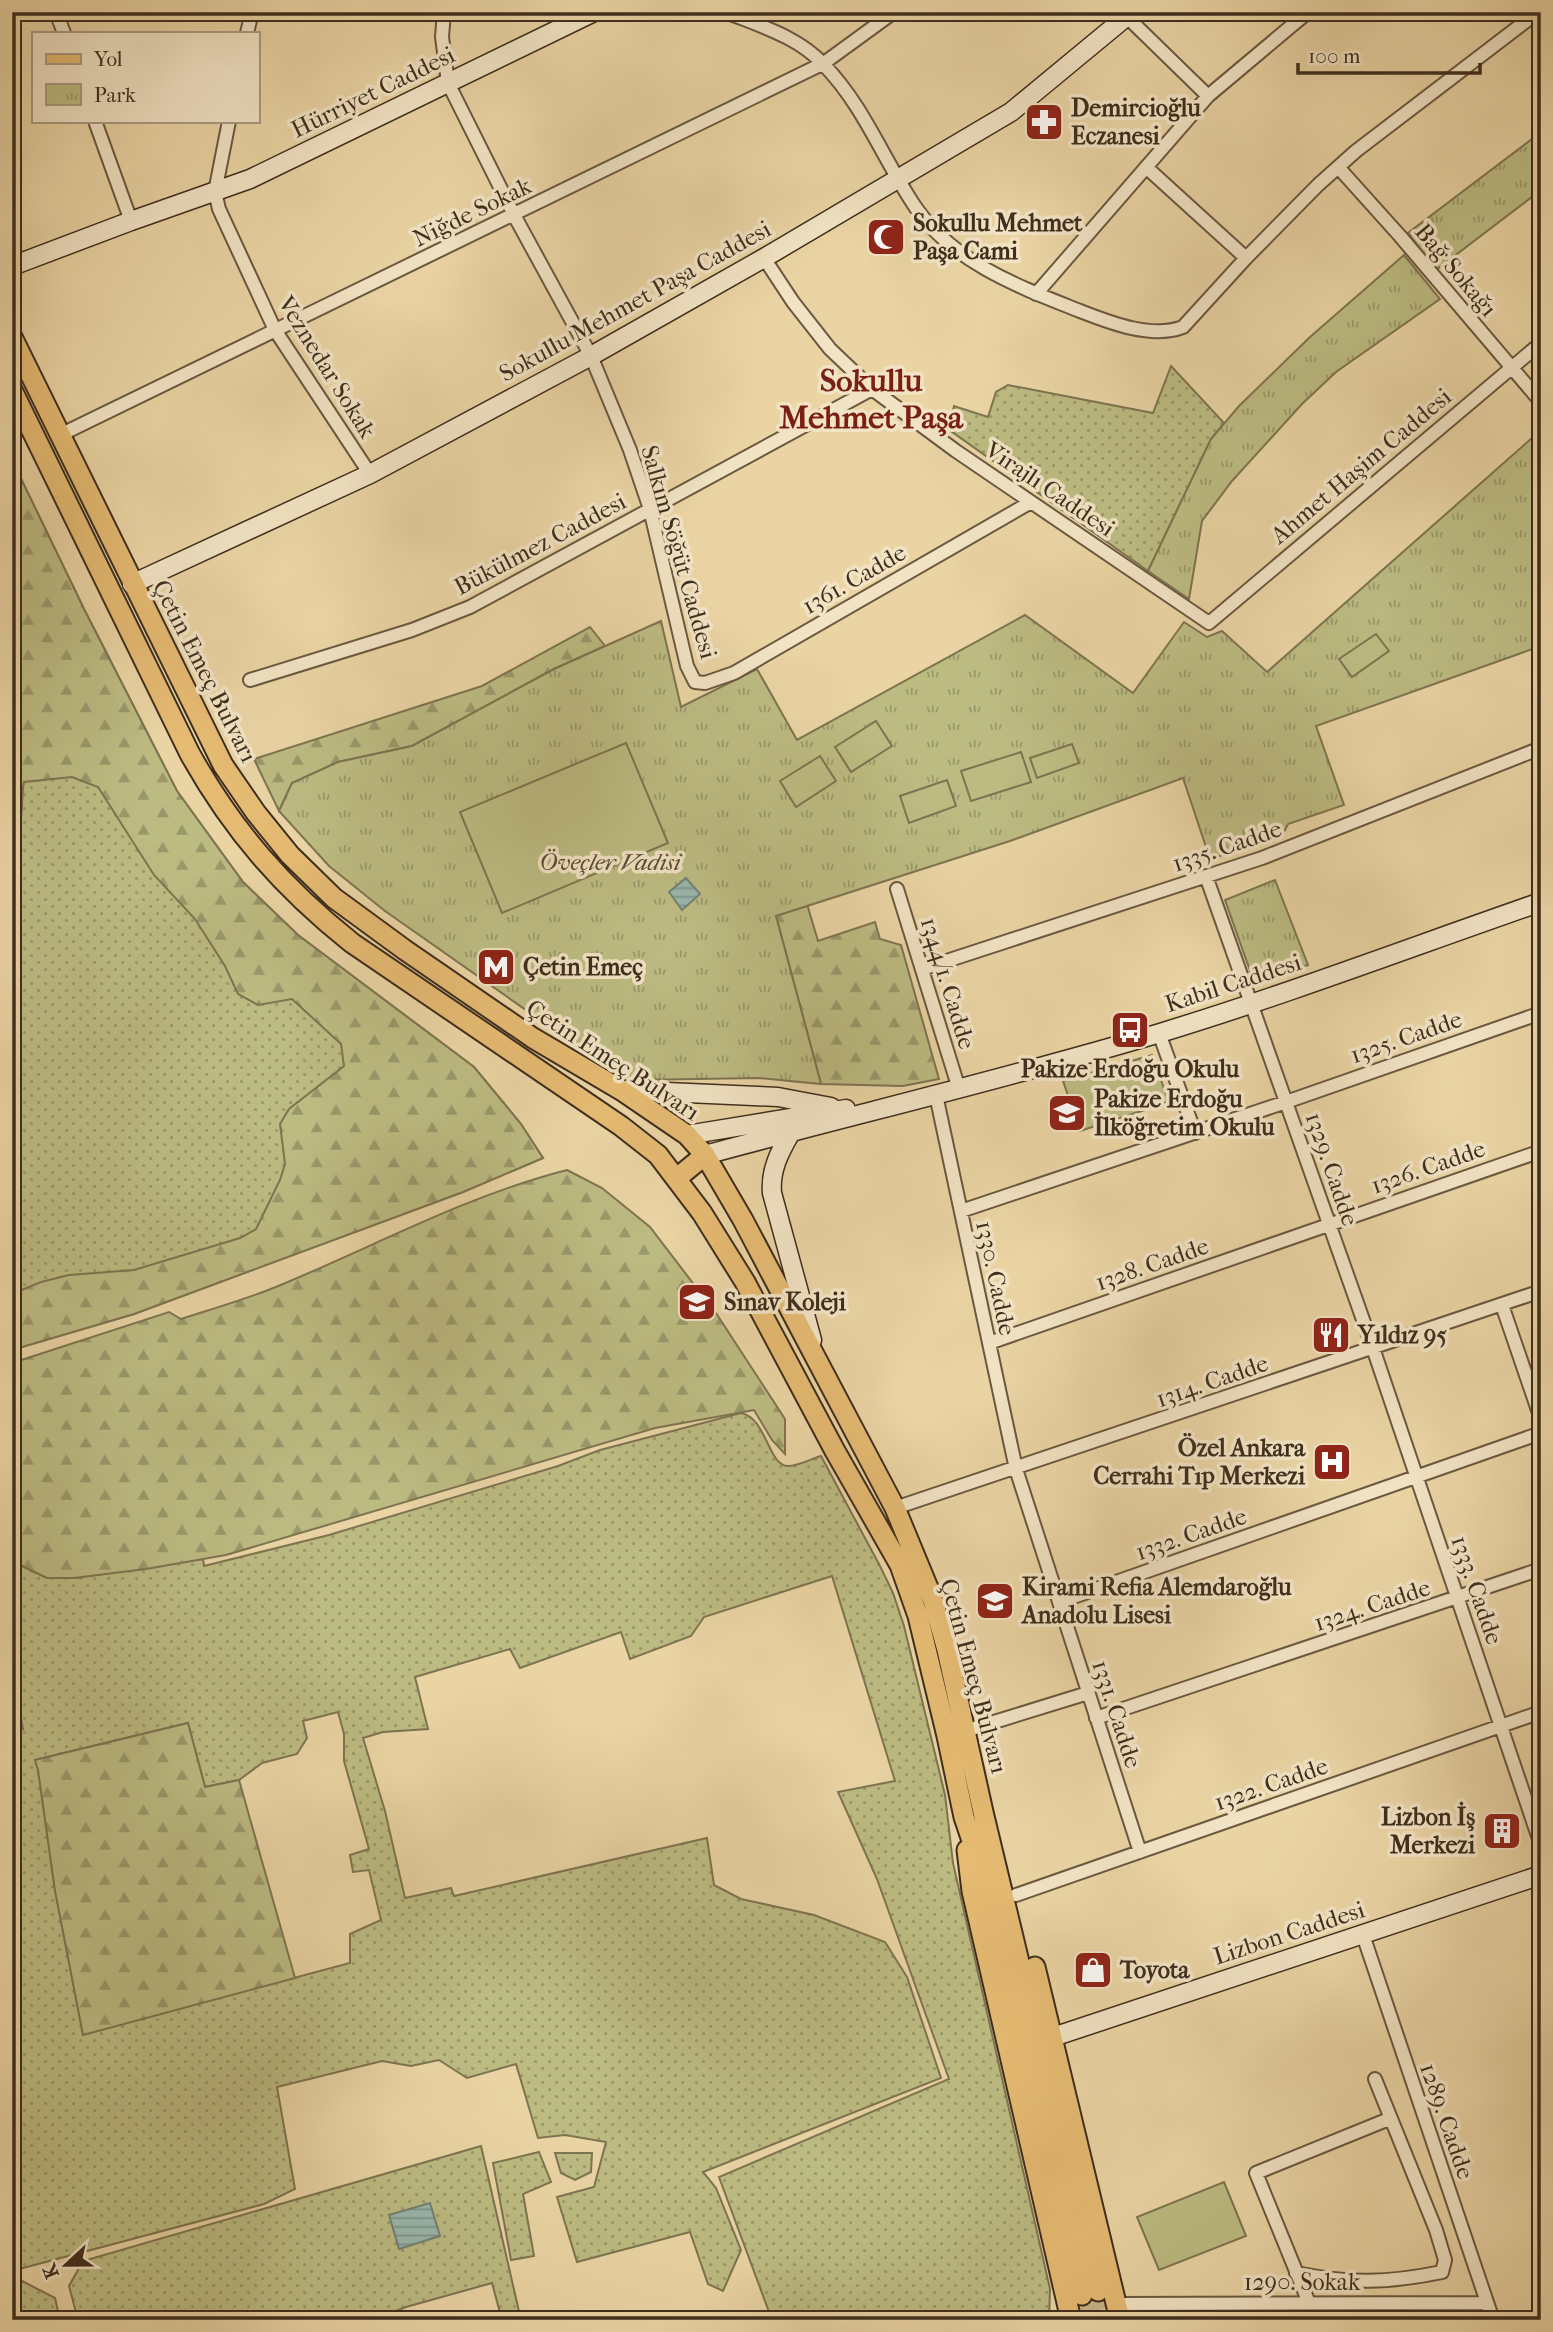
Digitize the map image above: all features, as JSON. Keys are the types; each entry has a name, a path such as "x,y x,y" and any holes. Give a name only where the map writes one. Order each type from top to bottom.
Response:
{"main road":[{"name":"Hürriyet Caddesi","path":"12,267 250,179 594,12"},
{"name":"Sokullu Mehmet Paşa Caddesi","path":"132,584 370,474 591,356 764,258 1011,112 1130,15"},
{"name":"Çetin Emeç Bulvarı","path":"12,337 223,765 256,813 290,855 334,898 405,950 533,1038 621,1090 687,1135 705,1155 743,1220 895,1508 933,1600 965,1731 973,1815 984,1872 1028,2075 1081,2292 1070,2318"},
{"name":"Çetin Emeç Bulvarı","path":"12,390 212,793 245,840 277,877 312,911 352,943 621,1126 658,1155 702,1213 744,1282 900,1565 918,1616 947,1736 973,1815 1016,1895 1053,2037 1114,2315"},
{"path":"112,593 132,584"},
{"name":"Kabil Caddesi","path":"705,1155 936,1096 1159,1033 1251,1004 1541,902"},
{"path":"621,1090 778,1097 841,1110"},
{"name":"Kabil Caddesi","path":"687,1135 936,1096"},
{"path":"790,1134 777,1158 771,1180 772,1193 819,1367"},
{"path":"658,1155 687,1135"},
{"path":"677,1178 705,1155"},
{"name":"Lizbon Caddesi","path":"1053,2037 1541,1875"}],"street":[{"path":"56,12 64,32"},
{"path":"247,32 251,12"},
{"name":"Salkım Söğüt Caddesi","path":"444,12 442,37 448,83 514,215 591,356 621,428 650,509 687,666 695,682"},
{"path":"726,12 790,38 824,64 864,117 917,208 934,229 965,257 1036,294 1100,319 1143,330 1173,331 1183,327 1246,258 1356,151 1538,12"},
{"name":"Niğde Sokak","path":"60,435 824,64 894,12"},
{"path":"1036,294 1208,96 1308,12"},
{"path":"1130,15 1208,96"},
{"path":"95,122 131,221"},
{"path":"215,192 229,122"},
{"path":"1146,167 1246,258"},
{"name":"Bağ Sokağı","path":"1338,167 1541,402"},
{"name":"Veznedar Sokak","path":"215,192 219,209 275,331 370,474"},
{"name":"Virajlı Caddesi","path":"764,258 793,302 831,349 872,389 909,418 1209,623"},
{"name":"Ahmet Haşim Caddesi","path":"1209,623 1541,343"},
{"name":"Bükülmez Caddesi","path":"250,680 391,637 460,611 872,389"},
{"name":"1361. Cadde","path":"695,682 705,683 734,673 1031,502"},
{"name":"1335. Cadde","path":"922,969 1262,858 1541,748"},
{"name":"1329. Cadde","path":"1206,876 1373,1349"},
{"name":"1344/1. Cadde","path":"897,889 959,1089"},
{"name":"1325. Cadde","path":"961,1211 1541,1013"},
{"path":"1159,1033 1195,1133"},
{"name":"1330. Cadde","path":"936,1096 1016,1469"},
{"name":"1326. Cadde","path":"1329,1224 1541,1151"},
{"name":"1328. Cadde","path":"989,1343 1329,1224"},
{"name":"1314. Cadde","path":"895,1508 1541,1291"},
{"path":"1502,1305 1541,1419"},
{"name":"1333. Cadde","path":"1373,1349 1541,1845"},
{"name":"1332. Cadde","path":"1059,1602 1541,1433"},
{"name":"1331. Cadde","path":"1016,1469 1140,1852"},
{"name":"1324. Cadde","path":"1097,1718 1541,1569"},
{"path":"965,1731 1088,1693"},
{"name":"1322. Cadde","path":"1016,1895 1541,1712"},
{"name":"1289. Cadde","path":"1363,1935 1493,2320"},
{"path":"1296,2273 1357,2283 1416,2278 1442,2272 1445,2260 1436,2230 1375,2079"},
{"path":"1309,2302 1256,2173 1389,2119"},
{"name":"1290. Sokak","path":"1114,2315 1309,2302 1487,2302"}],"green space":[{"path":"1541,132 1541,190 1436,270 1408,233"},
{"path":"1404,255 1440,299 1336,372 1302,404 1232,481 1202,521 1189,599 1148,571 1211,439 1239,406 1310,337"},
{"path":"1171,366 1224,423 1211,439 1148,571 948,429 954,406 988,417 996,392 1008,385 1153,413"},
{"name":"Öveçler Vadisi","path":"1541,430 1541,646 1316,726 1344,805 1288,824 1282,836 1210,859 1183,778 1010,841 776,916 821,1084 760,1078 632,1080 580,1048 385,911 329,866 279,811 292,783 338,762 412,746 554,669 661,621 681,707 757,669 797,740 1025,615 1133,693 1184,622 1207,637 1222,631 1267,672"},
{"path":"12,460 177,791 243,882 298,935 474,1067 521,1124 543,1158 463,1192 134,1314 12,1350"},
{"path":"12,460 177,791 243,882 298,935 474,1067 521,1124 543,1158 463,1192 134,1314 12,1350 12,1294 41,1282 69,1275 134,1270 240,1238 256,1229 285,1164 280,1124 289,1109 344,1066 341,1044 292,999 258,1005 238,994 225,966 195,919 154,875 98,787 72,777 24,782 21,819 12,836"},
{"path":"590,627 605,646 554,669 412,746 338,762 292,783 279,811 254,759 482,686"},
{"path":"1376,634 1389,651 1352,677 1339,659"},
{"path":"876,721 892,746 851,772 835,747"},
{"path":"626,743 668,843 502,913 460,812"},
{"path":"1072,744 1079,763 1037,778 1030,758"},
{"path":"1021,752 1031,782 971,801 961,771"},
{"path":"820,756 836,781 796,807 780,781"},
{"path":"947,780 956,806 909,823 900,796"},
{"path":"1275,880 1308,965 1254,982 1225,900"},
{"path":"807,904 818,941 875,922 880,939 901,945 939,1079 903,1086 821,1084 776,916"},
{"path":"1152,1055 1169,1102 1080,1131 1063,1081"},
{"path":"567,1170 602,1188 650,1227 718,1316 785,1419 785,1454 772,1440 754,1410 655,1428 226,1555 74,1578 47,1578 12,1561 12,1363 169,1312 181,1319 246,1298 319,1269 458,1207"},
{"path":"741,1413 757,1423 781,1464 792,1466 821,1456 880,1566 904,1626 945,1795 953,1863 1050,2289 1049,2320 772,2320 719,2177 949,2079 877,1879 838,1792 895,1781 832,1576 704,1617 691,1636 630,1659 621,1632 520,1668 510,1649 415,1677 428,1729 383,1732 363,1738 385,1811 405,1898 451,1888 454,1896 707,1838 714,1885 741,1899 814,1915 885,1942 907,1977 941,2078 703,2172 716,2188 741,2250 723,2291 708,2284 690,2232 577,2262 557,2197 594,2187 606,2142 565,2135 538,2138 516,2064 467,2078 439,2060 411,2066 382,2061 277,2087 295,2189 264,2204 12,2271 12,1733 23,1729 12,1676 12,1561 47,1578 75,1578 203,1559 204,1566 329,1535 558,1466 600,1450","holes":["338,1712 344,1734 344,1761 369,1849 350,1855 353,1872 369,1870 381,1920 350,1934 350,1963 83,2034 35,1760 188,1723 205,1787 239,1780 262,1763 297,1754 307,1738 303,1721"]},
{"path":"188,1723 205,1787 239,1780 295,1978 83,2035 55,1891 35,1760"},
{"path":"481,2146 521,2320 502,2320 492,2283 406,2307 373,2320 78,2320 69,2286 83,2261"},
{"path":"539,2152 551,2182 523,2194 534,2256 511,2260 493,2163"},
{"path":"555,2153 592,2153 591,2172 575,2180 561,2173"},
{"path":"1224,2182 1246,2236 1159,2270 1137,2217"},
{"path":"22,2281 55,2298 60,2320 12,2320 12,2283"}],"water":[{"path":"686,878 700,894 682,910 669,892"},
{"path":"430,2203 440,2236 399,2249 389,2215"}],"tunnel":[{"path":"1098,2291 1104,2320"},
{"path":"1082,2295 1088,2320"}],"place":[{"name":"Demircioğlu Eczanesi","path":"1044,122"},
{"name":"Sokullu Mehmet Paşa Cami","path":"886,237"},
{"name":"Çetin Emeç","path":"496,967"},
{"name":"Pakize Erdoğu Okulu","path":"1130,1030"},
{"name":"Pakize Erdoğu İlköğretim Okulu","path":"1067,1113"},
{"name":"Sınav Koleji","path":"697,1302"},
{"name":"Yıldız 95","path":"1331,1335"},
{"name":"Özel Ankara Cerrahi Tıp Merkezi","path":"1332,1462"},
{"name":"Kirami Refia Alemdaroğlu Anadolu Lisesi","path":"995,1601"},
{"name":"Lizbon İş Merkezi","path":"1502,1831"},
{"name":"Toyota","path":"1093,1970"}],"district":[{"name":"Sokullu Mehmet Paşa","path":"871,398"}]}
